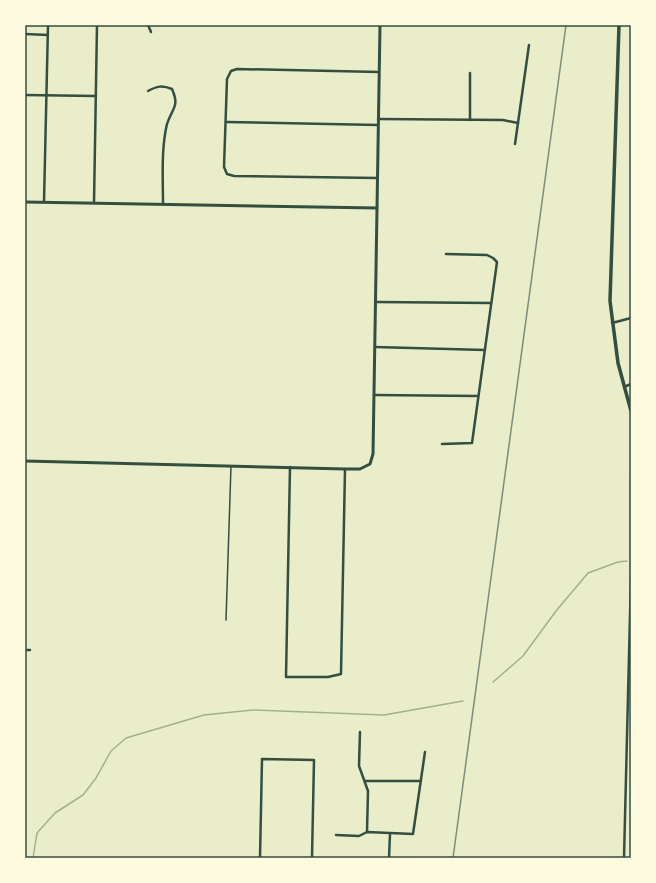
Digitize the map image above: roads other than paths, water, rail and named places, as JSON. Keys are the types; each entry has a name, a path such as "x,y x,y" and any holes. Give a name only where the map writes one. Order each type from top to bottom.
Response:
{"main road":[{"path":"619,25 610,286 616,356 631,411"}],"street":[{"path":"44,202 48,25"},
{"path":"94,203 97,25"},
{"path":"148,25 151,32"},
{"path":"25,461 345,469 360,469 370,464 373,454 380,25"},
{"path":"25,34 48,35"},
{"path":"515,144 529,45"},
{"path":"377,178 234,176 227,174 224,167 227,78 229,73 234,70 379,72"},
{"path":"470,73 470,120"},
{"path":"148,91 156,86 164,86 172,89 176,99 176,107 168,122 164,138 163,204"},
{"path":"25,95 96,96"},
{"path":"378,118 503,120 518,123"},
{"path":"226,122 378,125"},
{"path":"25,202 377,208"},
{"path":"442,444 472,443 497,262 487,255 446,254"},
{"path":"376,302 491,303"},
{"path":"612,323 631,318"},
{"path":"375,348 485,350"},
{"path":"624,387 631,384"},
{"path":"374,395 478,396"},
{"path":"290,467 286,677 328,678 341,674 345,469"},
{"path":"624,858 631,575 631,476"},
{"path":"25,650 30,650"},
{"path":"360,732 359,759 368,791 367,832"},
{"path":"336,835 359,836 367,832 409,835 414,833 425,752"},
{"path":"260,858 262,759 314,760 312,858"},
{"path":"364,781 421,781"},
{"path":"389,858 390,834"}],"lane":[{"path":"226,620 231,466"}],"waterway":[{"path":"493,682 523,656 556,611 588,573 618,562 627,561"},
{"path":"33,858 37,833 55,813 83,795 96,778 111,751 126,738 204,715 253,710 384,715 463,701"}],"railway":[{"path":"453,858 566,25"}]}
